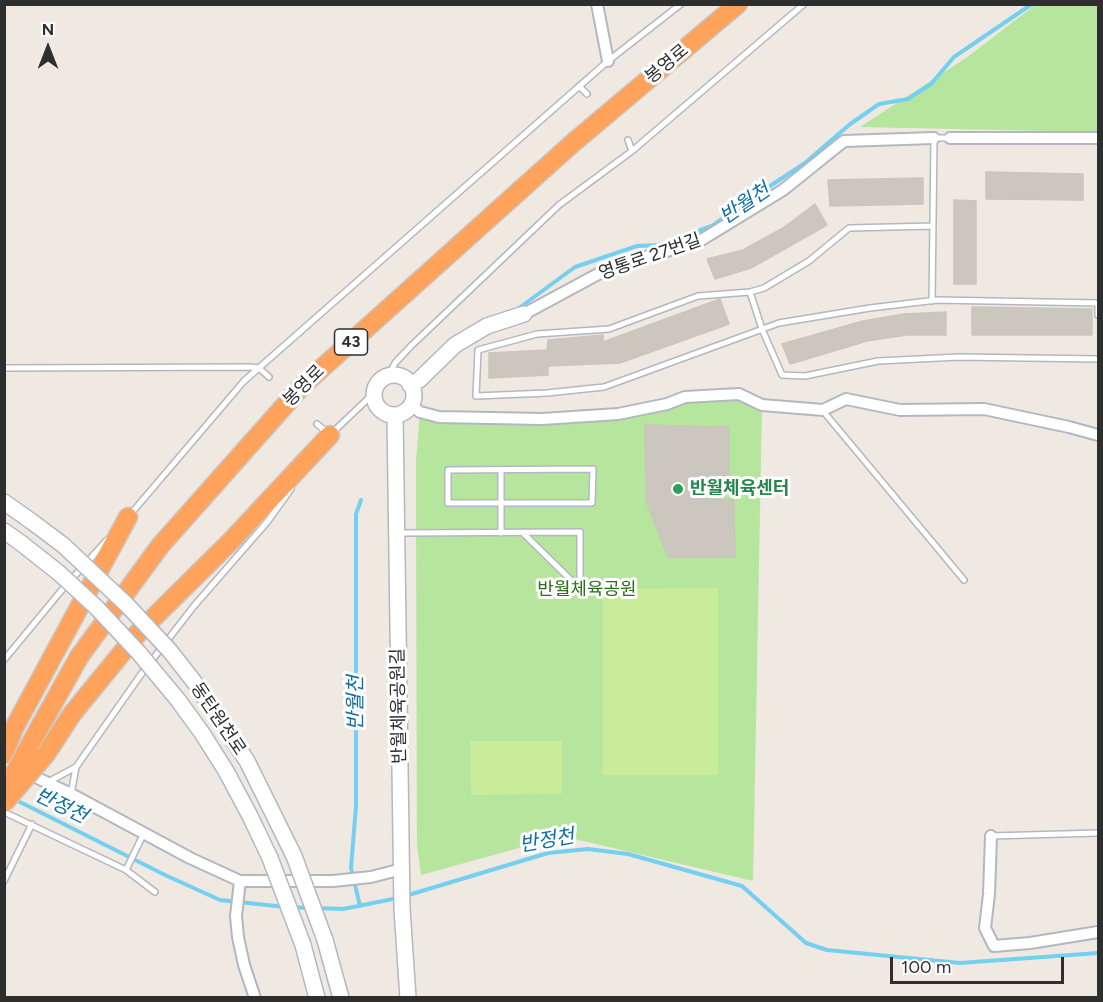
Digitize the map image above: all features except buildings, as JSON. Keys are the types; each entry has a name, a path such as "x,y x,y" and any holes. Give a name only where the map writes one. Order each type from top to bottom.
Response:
{"highway":[{"name":"봉영로","path":"4,792 79,657 160,546 302,386 574,142 738,4"},
{"path":"4,803 46,754 72,714 139,632 231,541 324,429"},
{"path":"4,755 13,730 128,517"}],"main road":[{"path":"410,385 419,380 455,345 487,326 524,314"},
{"path":"388,376 403,378 410,385 413,395 411,405 404,412 396,415 387,414 379,409 375,402 374,393 377,384 388,376"},
{"name":"반월체육공원길","path":"396,415 402,909 408,998"},
{"name":"동탄원천로","path":"6,503 63,545 127,605 170,651 195,683 247,761 294,856 325,940 341,998"},
{"name":"동탄원천로","path":"4,531 59,573 97,608 139,653 202,733 226,771 270,858 303,945 317,998"}],"street":[{"path":"597,4 608,61"},
{"name":"영통로 27번길","path":"524,314 611,267 698,243 783,189 844,141 934,138"},
{"path":"950,138 1098,138"},
{"path":"411,405 420,412 439,417 542,419 618,414 685,398 739,394 762,405 823,410 846,399 900,410 984,410 1098,435"},
{"path":"4,762 71,794 141,838 190,858 240,885 366,878 402,873"},
{"path":"991,836 985,928 994,946 1030,943 1098,932"},
{"path":"240,885 236,915 237,937 243,965 255,998"}],"lane":[{"path":"4,660 243,381 608,61 681,4"},
{"path":"388,376 394,363 411,346 559,205 632,151 804,4"},
{"path":"579,86 587,94"},
{"path":"932,301 934,138 950,138"},
{"path":"628,140 632,151"},
{"path":"933,226 849,228 809,261 764,288 750,292 698,296 609,329 537,334 478,350 476,396 547,393 603,387 779,323 847,312 932,301 1098,303 1098,315"},
{"path":"750,292 762,329 782,375 805,376 878,361 959,357 1098,359"},
{"path":"4,368 259,368 269,377"},
{"path":"71,794 76,767 142,673 194,606 268,521 324,429 374,393"},
{"path":"823,410 964,580"},
{"path":"593,469 592,503 448,503 448,471 501,470 593,469"},
{"path":"501,470 501,533"},
{"path":"397,533 580,532 580,589 523,533"},
{"path":"48,782 76,767"},
{"path":"4,812 127,868 155,892"},
{"path":"4,882 32,824"},
{"path":"991,836 1098,833"},
{"path":"127,868 141,838"}],"green space":[{"path":"1035,5 1098,5 1098,132 860,127 966,58"},
{"name":"반월체육공원","path":"739,394 762,405 753,881 562,836 421,875 417,845 416,516 416,460 420,412 542,419"},
{"path":"718,588 718,775 603,775 603,589"},
{"path":"470,741 562,741 562,794 471,795"}],"waterway":[{"name":"반월천","path":"515,311 575,267 637,246 659,245 712,226 805,163 849,125 879,104 908,99 931,84 954,57 1032,4"},
{"name":"반월천","path":"360,906 351,868 356,806 356,514 361,500"},
{"name":"반정천","path":"14,799 220,900 285,907"},
{"name":"반정천","path":"405,896 548,853 588,849 628,854 742,886 806,943 827,950 960,963 1098,953"},
{"name":"반정천","path":"317,908 343,909 398,898"},
{"name":"반정천","path":"293,907 309,908"}],"place":[{"name":"반월체육센터","path":"678,489"}]}
